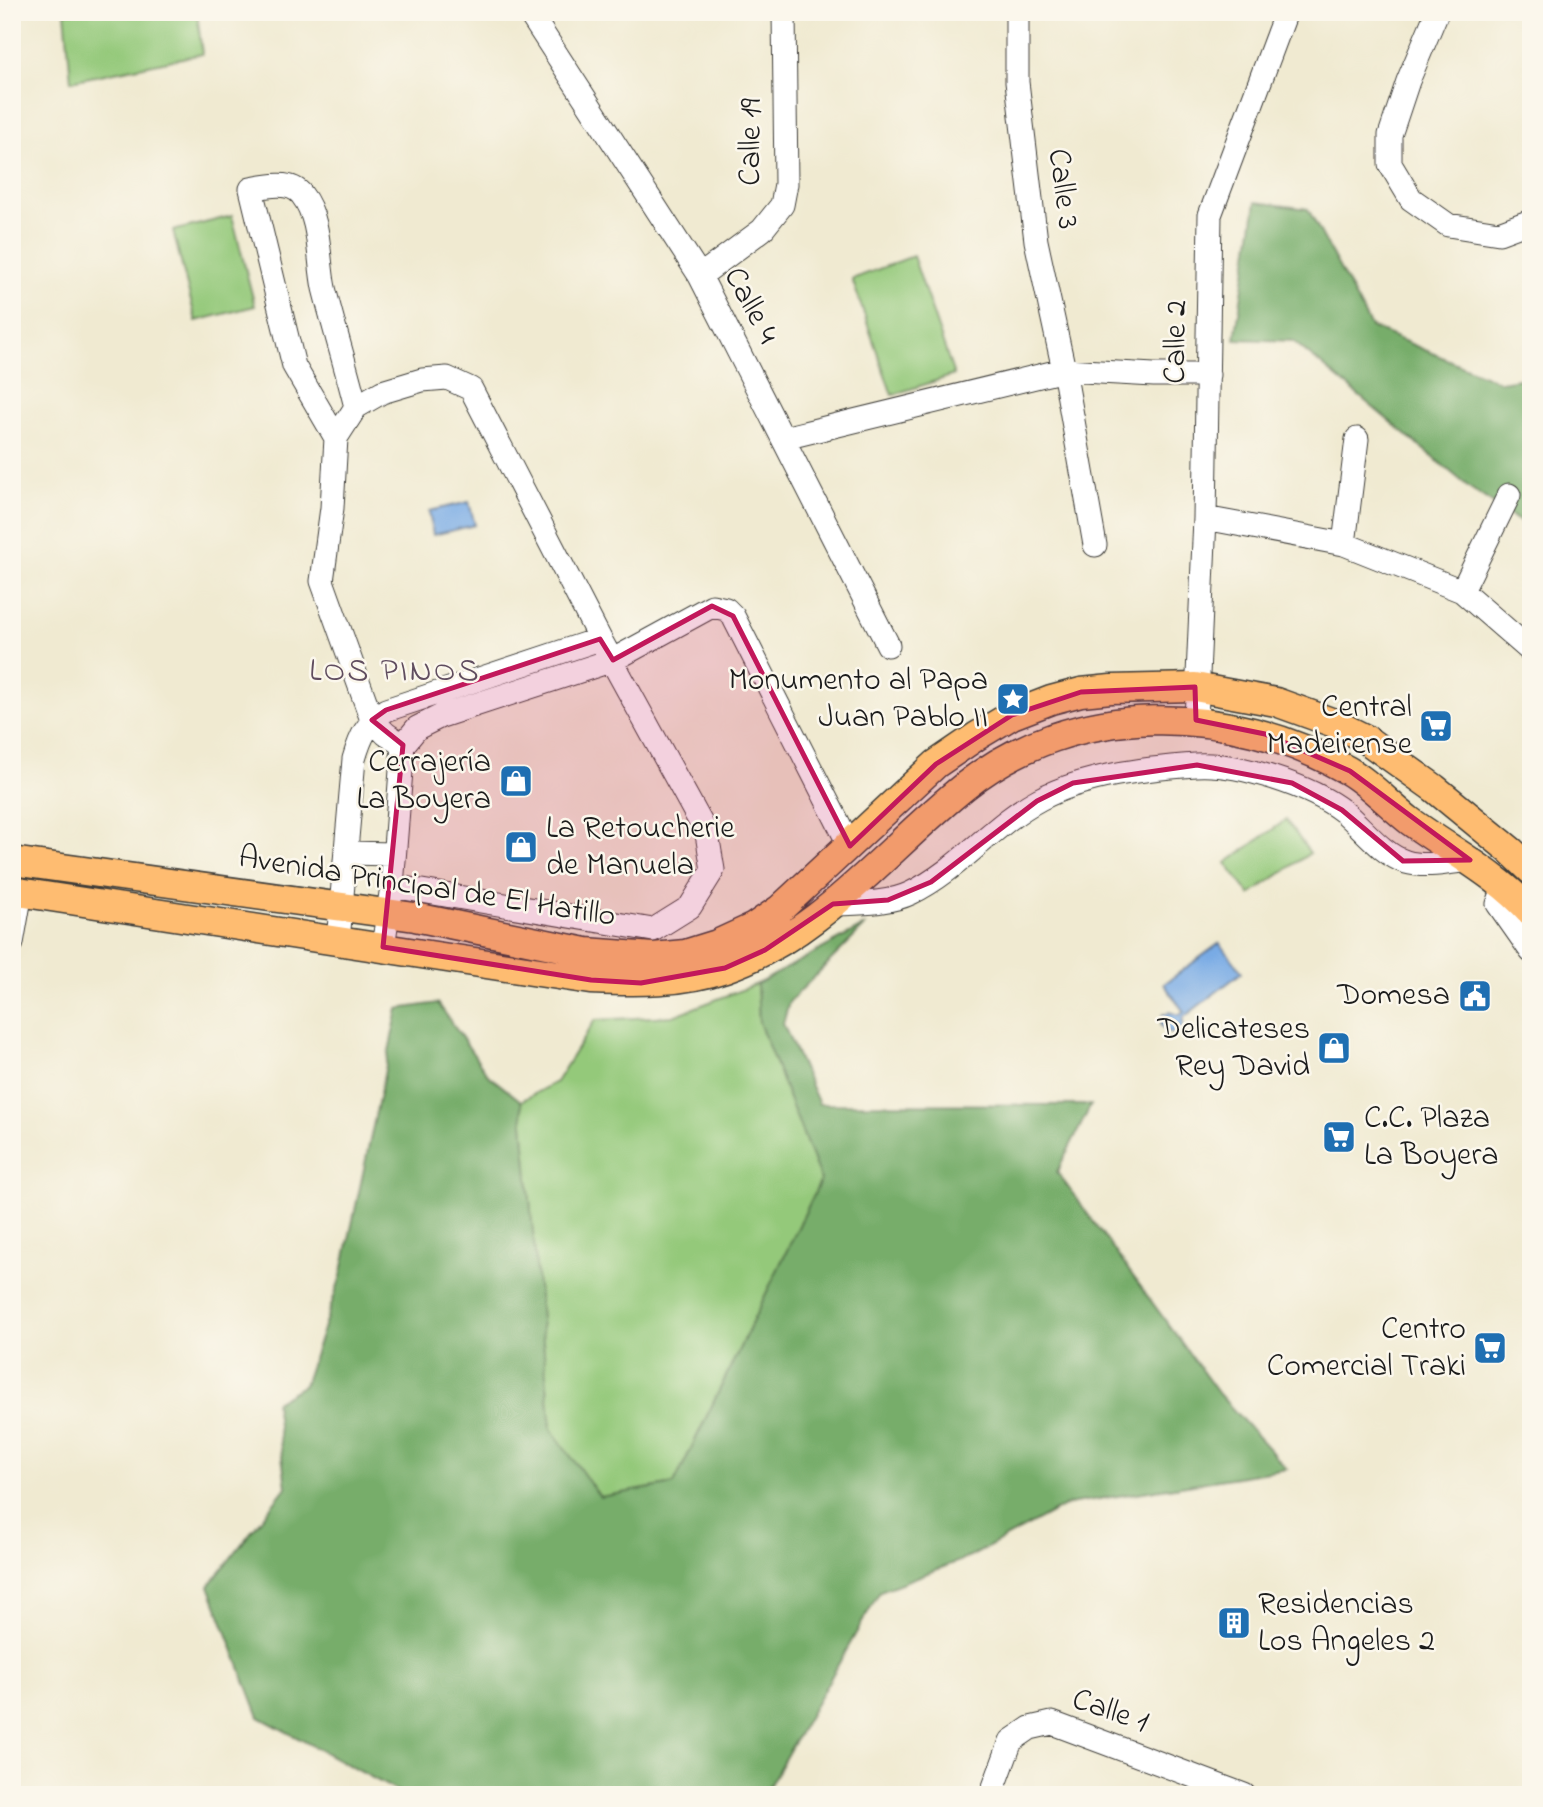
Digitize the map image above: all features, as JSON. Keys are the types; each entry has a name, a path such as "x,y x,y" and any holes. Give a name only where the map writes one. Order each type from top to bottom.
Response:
{"main road":[{"name":"Avenida Principal de El Hatillo","path":"12,861 415,917 586,952 653,957 685,954 718,944 754,927 780,909 936,764 1012,715 1081,692 1111,688 1195,687 1276,702 1334,723 1364,738 1434,788 1531,870"},
{"name":"Avenida Principal de El Hatillo","path":"16,892 591,980 641,983 700,975 725,968 792,934 833,904 965,786 997,764 1069,733 1108,723 1196,720 1265,734 1350,771 1411,821 1470,860 1531,912"}],"street":[{"name":"Calle 4","path":"528,12 700,276 888,645"},
{"name":"Calle 19","path":"700,276 762,230 782,205 786,184 784,12"},
{"name":"Calle 3","path":"1017,12 1017,82 1036,242 1064,370 1095,545"},
{"name":"Calle 2","path":"1196,720 1195,687 1205,518 1210,215 1286,12"},
{"path":"1437,12 1416,59 1390,135 1390,164 1411,199 1448,225 1499,233 1531,221"},
{"path":"336,438 294,366 251,189 271,184 292,188 301,193 313,219 324,286 356,407"},
{"path":"784,438 1064,370 1208,375"},
{"path":"392,886 653,930 690,907 713,870 707,834 600,639 471,389 447,379 422,380 382,392 356,407 336,438 332,508 322,581 372,720 404,745"},
{"path":"1344,544 1357,439"},
{"path":"1462,591 1509,495"},
{"path":"1205,518 1344,544 1462,591 1531,651"},
{"path":"383,947 392,886 404,745 417,728 441,716 613,660 712,606 726,609 744,635 850,846"},
{"path":"338,942 354,759 361,736 372,720 386,710 600,639"},
{"path":"833,904 888,900 909,894 1037,800 1073,783 1197,765 1241,769 1292,783 1342,810 1390,853 1404,861 1419,865 1470,860"},
{"path":"347,853 393,854"},
{"path":"1504,888 1498,904 1531,951"},
{"path":"12,943 16,892"},
{"name":"Calle 1","path":"991,1795 1011,1741 1030,1728 1052,1723 1244,1795"}],"highlighted area":[{"path":"712,606 733,616 850,846 936,764 1012,715 1081,692 1195,687 1196,720 1265,734 1350,771 1470,860 1403,861 1342,810 1292,783 1197,765 1073,783 1037,801 931,882 888,900 833,904 765,950 725,968 641,983 591,980 383,947 403,745 372,720 386,710 600,639 613,660"}],"green space":[{"path":"65,12 197,12 202,54 71,81"},
{"path":"1256,202 1308,209 1371,327 1500,382 1531,377 1531,529 1470,488 1293,341 1235,339"},
{"path":"232,216 255,306 196,321 173,231"},
{"path":"913,256 954,375 892,395 852,279"},
{"path":"1286,820 1310,853 1250,895 1226,863"},
{"path":"866,925 789,1002 783,1024 819,1104 1091,1105 1057,1172 1219,1394 1287,1469 1068,1504 970,1557 880,1591 764,1795 404,1795 259,1717 209,1586 286,1487 275,1402 304,1385 341,1276 398,1009 438,1003 488,1075 521,1101 551,1429 600,1497 674,1484 821,1180 759,1022 757,984"},
{"path":"757,984 759,1022 821,1180 674,1484 600,1497 551,1429 521,1101 556,1082 595,1020 673,1016"}],"water":[{"path":"469,502 475,525 433,535 429,511"},
{"path":"1220,943 1242,972 1183,1018 1183,1025 1176,1034 1167,1032 1161,1025 1163,1015 1169,1012 1179,1015 1184,1012 1164,984"}],"place":[{"name":"Monumento al Papa Juan Pablo II","path":"1013,699"},
{"name":"Central Madeirense","path":"1436,726"},
{"name":"Cerrajería La Boyera","path":"516,781"},
{"name":"La Retoucherie de Manuela","path":"521,847"},
{"name":"Domesa","path":"1475,996"},
{"name":"Delicateses Rey David","path":"1334,1048"},
{"name":"C.C. Plaza La Boyera","path":"1339,1137"},
{"name":"Centro Comercial Traki","path":"1490,1348"},
{"name":"Residencias Los Angeles 2","path":"1234,1623"}],"district":[{"name":"LOS PINOS","path":"395,672"}]}
